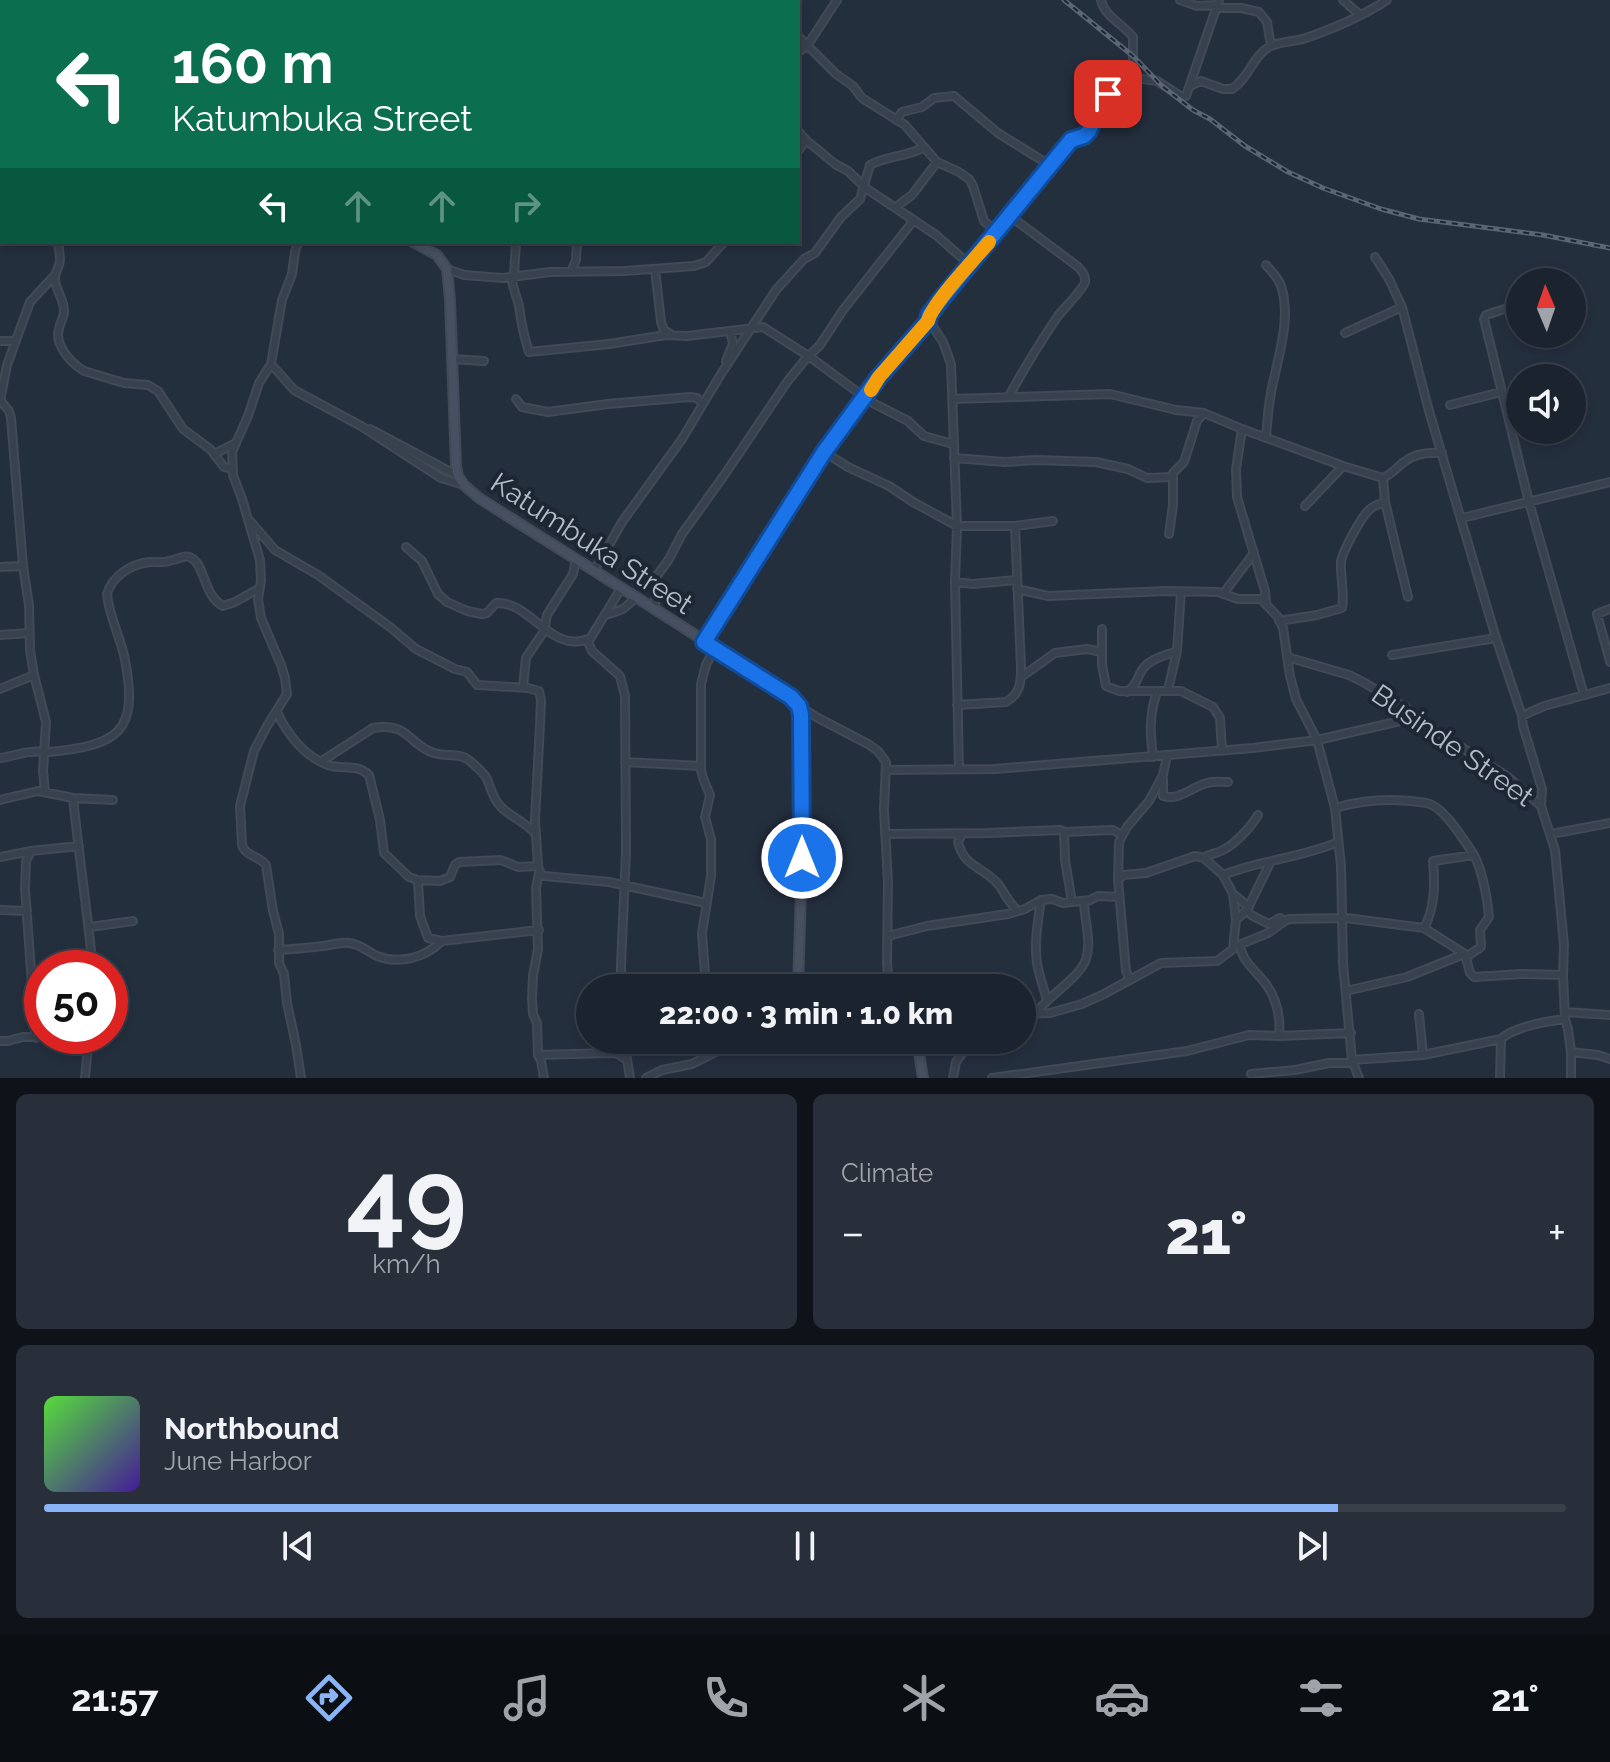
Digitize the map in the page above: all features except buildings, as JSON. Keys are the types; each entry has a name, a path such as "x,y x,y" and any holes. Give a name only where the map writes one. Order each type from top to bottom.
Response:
{"main road":[{"path":"417,244 437,255 447,269"},
{"name":"Katumbuka Street","path":"447,269 455,447 458,476 464,485 479,498 791,697 799,706"},
{"path":"798,974 802,858 799,706"},
{"path":"919,1054 923,1078"}],"street":[{"path":"800,51 807,46 837,0"},
{"path":"704,642 824,452 879,377 928,321 931,313 1071,140 1089,131 1103,100 1128,77 1133,64 1133,37 1104,10 1101,0"},
{"path":"1180,0 1189,5 1218,4 1258,12 1267,22 1271,46"},
{"path":"1343,0 1360,15"},
{"path":"1190,86 1201,81 1232,89 1249,72 1262,52 1271,46 1307,38 1387,0"},
{"path":"1257,2 1258,12"},
{"path":"1128,77 1157,81 1182,97 1189,92 1218,4"},
{"path":"800,38 862,98 915,134 937,162 969,179 984,221 999,230"},
{"path":"896,120 902,112 922,107 935,97 954,96 998,133 1043,161 1049,169"},
{"path":"800,133 863,185 936,235 970,265"},
{"path":"800,148 806,140"},
{"path":"593,570 622,522 682,439 776,290 804,259 815,253 841,217 860,199 868,167 880,160 923,148"},
{"path":"896,207 912,195 937,162"},
{"path":"848,171 868,167"},
{"path":"1009,396 1036,350 1085,280 1084,273 1077,266 1010,216"},
{"path":"653,608 656,577 682,534 787,382 831,331 843,310 914,220"},
{"path":"45,792 45,713 34,675 29,633 11,418 0,402 14,341 30,302 54,276 60,259 58,244"},
{"path":"297,244 292,274 282,300 271,364 259,383 234,444 232,469 260,560 258,599 261,618 279,658 287,695 254,751 240,806 243,850 266,865 279,934 279,963 284,974 301,1078"},
{"path":"516,244 514,275 517,276"},
{"path":"571,272 576,260 577,244"},
{"path":"447,269 464,275 503,278 655,269 703,264 722,244"},
{"path":"1375,257 1402,307 1429,411 1522,716 1542,789 1541,806"},
{"path":"1266,265 1281,288 1283,331 1270,396 1266,438"},
{"path":"655,269 661,322 664,330 673,335"},
{"path":"54,276 64,309 58,342 78,367 128,384 144,384 158,391 183,429 214,454 224,467 232,469"},
{"path":"517,276 512,280 512,285 529,352 758,326 810,357 867,396 871,402 908,421 924,436 953,444"},
{"path":"1345,333 1402,307"},
{"path":"1506,309 1484,317 1529,502 1584,695"},
{"path":"928,321 950,357 957,526 955,582 959,769"},
{"path":"721,374 731,350 733,340 730,331"},
{"path":"0,341 14,341"},
{"path":"451,359 484,361"},
{"path":"271,364 295,390 458,476"},
{"path":"271,364 297,392 361,426 441,478 464,485"},
{"path":"1450,405 1501,392"},
{"path":"952,399 1110,394 1176,410 1204,413 1383,478 1411,457 1430,452 1442,453"},
{"path":"516,399 522,407 543,412 690,397 697,398 703,404"},
{"path":"1169,534 1173,477 1184,462 1197,421 1204,413"},
{"path":"1242,429 1235,482 1240,512 1266,603"},
{"path":"214,454 234,444"},
{"path":"824,452 957,526 1015,526 1053,521"},
{"path":"954,458 1005,462 1096,462 1128,469 1147,478 1173,477"},
{"path":"1305,506 1343,466"},
{"path":"1383,478 1385,502 1408,597"},
{"path":"1462,518 1610,482"},
{"path":"1279,621 1342,608 1341,566 1344,550 1366,513 1385,502"},
{"path":"249,519 275,550 318,575 425,655 465,671 480,687 523,687 536,689 540,695 535,808 539,930 532,999 537,1023 538,1055 544,1078"},
{"path":"957,705 1009,701 1019,690 1015,526"},
{"path":"406,547 422,561 438,594 447,602 482,614 496,603 502,603 522,611 544,629 574,643 588,639 622,587"},
{"path":"1223,594 1254,553"},
{"path":"0,758 99,744 121,729 128,708 127,673 107,594 123,572 145,563 189,557 197,564 211,594 220,605 229,605 260,588"},
{"path":"523,687 526,658 544,629 547,615 571,578 576,559"},
{"path":"0,567 23,566"},
{"path":"955,582 973,584 1016,580"},
{"path":"1017,589 1048,596 1136,591 1218,592 1238,599 1255,598 1266,603 1279,621 1296,699 1317,740 1335,808 1341,866 1346,991 1353,1062 1359,1078"},
{"path":"1168,690 1177,651 1181,592"},
{"path":"605,615 623,609 637,597"},
{"path":"1610,609 1597,614 1610,662"},
{"path":"1102,629 1106,686 1127,692 1181,691 1213,707 1220,718 1222,751"},
{"path":"0,635 29,633"},
{"path":"1392,655 1496,638"},
{"path":"588,639 592,651 622,679 625,696 625,885 621,974"},
{"path":"705,974 702,933 711,882 711,839 705,814 710,795 701,766 701,684 714,649"},
{"path":"1021,677 1055,653 1087,649 1102,652"},
{"path":"1127,692 1133,688 1145,666 1157,657 1177,651"},
{"name":"Businde Street","path":"1287,657 1363,682 1519,785 1541,806 1555,850 1571,1078"},
{"path":"0,689 34,675"},
{"path":"1522,716 1544,706 1610,688"},
{"path":"1153,757 1150,721 1157,692"},
{"path":"799,706 874,748 884,757 888,974"},
{"path":"277,712 291,737 310,755 323,763 357,767 369,775 384,853 409,877 445,880 459,862 501,860 518,867 539,868"},
{"path":"886,770 995,769 1222,751 1317,740 1418,717"},
{"path":"322,761 373,728 400,729 430,752 461,756 468,760 486,775 499,805 537,835"},
{"path":"1167,756 1163,775 1165,798 1184,795 1208,783 1228,782"},
{"path":"625,762 701,766"},
{"path":"1130,980 1126,971 1119,897 1119,842 1149,801 1163,775"},
{"path":"0,800 28,792 113,800"},
{"path":"73,798 92,950"},
{"path":"1335,808 1374,800 1403,800 1433,804 1441,809 1478,863 1489,917 1480,930 1481,947 1465,956 1407,977 1346,991"},
{"path":"1204,858 1225,849 1253,824 1258,815"},
{"path":"1551,834 1610,823"},
{"path":"885,834 1113,830 1122,835"},
{"path":"1064,832 1072,902"},
{"path":"962,834 958,842 963,856 995,880 1017,910"},
{"path":"1223,875 1338,842"},
{"path":"0,857 79,846"},
{"path":"30,950 25,869 31,851"},
{"path":"1424,928 1433,897 1433,861 1474,855"},
{"path":"1118,880 1123,875 1146,873 1195,856 1204,858 1223,875 1233,894 1258,919 1269,924 1280,918 1285,921"},
{"path":"1236,920 1248,908 1271,861"},
{"path":"539,868 544,876 625,885 706,903"},
{"path":"417,880 420,916 428,938 442,941 539,930"},
{"path":"1233,894 1237,946 1244,961 1264,980 1275,998 1280,1022 1279,1036"},
{"path":"888,936 927,926 993,917 1025,909 1041,900 1052,899 1063,903 1098,896 1119,897"},
{"path":"1041,900 1036,934 1037,955 1047,1001"},
{"path":"1036,1012 1068,983 1086,961 1084,901"},
{"path":"0,910 27,911"},
{"path":"1036,1014 1082,1004 1161,963 1217,961 1237,946 1268,933 1289,919 1353,919 1424,928 1465,956 1474,977 1563,975"},
{"path":"90,927 133,921"},
{"path":"278,950 353,943 375,955 391,959 427,954 442,941"},
{"path":"1419,1014 1423,1055"},
{"path":"1251,1074 1423,1055 1501,1039 1565,1016 1610,1015"},
{"path":"992,1078 1187,1051 1244,1036 1351,1033"},
{"path":"0,1041 24,1037"},
{"path":"1500,1078 1501,1039"},
{"path":"1571,1052 1610,1059"},
{"path":"538,1055 611,1053 627,1060"},
{"path":"85,1078 87,1054"},
{"path":"626,1054 630,1078"},
{"path":"953,1078 956,1062 962,1054"},
{"path":"646,1078 662,1070 692,1064 709,1055"},
{"path":"1052,1078 1057,1070"}],"railway":[{"path":"1064,0 1193,110 1288,172 1323,188 1419,219 1543,235 1610,248"}],"slow traffic":[{"path":"871,390 989,242"}],"route":[{"path":"802,858 799,706 791,697 704,642 820,459 879,377 928,321 943,297 1071,140 1089,131 1097,110 1108,94"}]}
